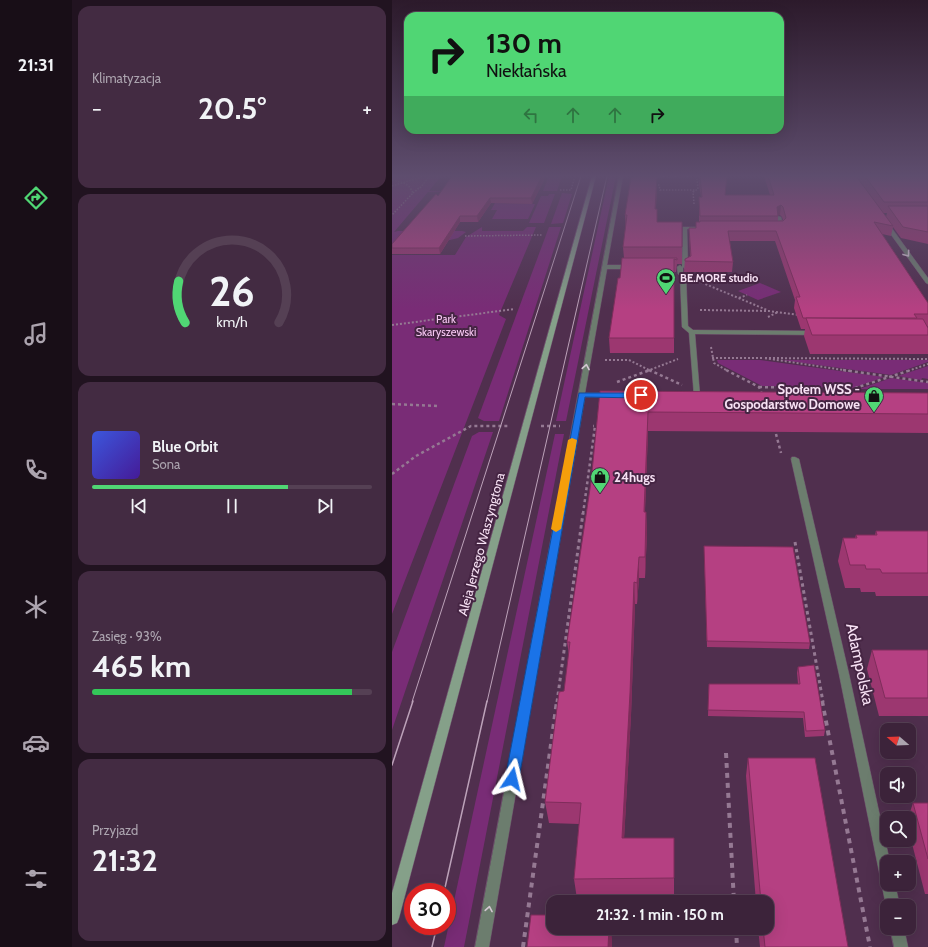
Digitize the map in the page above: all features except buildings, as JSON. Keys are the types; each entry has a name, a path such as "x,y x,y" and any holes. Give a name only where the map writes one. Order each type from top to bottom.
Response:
{"main road":[{"name":"Aleja Jerzego Waszyngtona","path":"392,918 582,220"}],"street":[{"path":"482,947 613,220"},
{"path":"774,228 782,228 780,220"},
{"path":"884,221 928,282"},
{"path":"672,267 686,267 685,228 711,228"},
{"path":"604,266 635,267"},
{"path":"680,267 681,274 683,275 685,327 692,332 825,333"},
{"path":"692,332 697,395"},
{"path":"582,395 622,395"},
{"name":"Adampolska","path":"795,458 844,674 882,855"},
{"path":"898,935 901,947"}],"path":[{"path":"465,236 543,235"},
{"path":"683,275 769,311"},
{"path":"738,298 748,295"},
{"path":"392,325 515,309"},
{"path":"684,309 769,311 800,315"},
{"path":"710,332 714,363 759,387 852,389 893,377 928,364"},
{"path":"614,384 649,370 694,355 713,358 928,359"},
{"path":"764,358 928,382"},
{"path":"605,360 628,360 697,395"},
{"path":"759,387 763,396"},
{"path":"392,404 438,406"},
{"path":"392,474 416,456 471,426"},
{"path":"524,947 595,426"},
{"path":"776,434 781,459"},
{"path":"794,536 817,674 870,947"},
{"path":"726,753 734,895"},
{"path":"736,935 737,947"}],"green space":[{"path":"392,220 404,220 394,232 466,232 458,238 450,240 392,243"},
{"path":"530,220 545,220 544,223 529,223"},
{"path":"552,220 564,220 563,223 551,224"},
{"path":"599,220 607,220 566,421 556,421"},
{"name":"Park Skaryszewski","path":"482,227 482,231 523,231 527,227 536,227 499,315 506,319 392,614 392,255 455,255 466,237"},
{"path":"549,227 561,227 499,421 484,421 478,418"},
{"path":"760,283 781,292 758,300 738,291"},
{"path":"717,360 760,360 884,377 853,388 762,386 718,363"},
{"path":"781,360 928,360 928,362 891,375"},
{"path":"928,366 928,379 922,378 921,380 898,376"},
{"path":"891,378 928,383 928,389 859,389"},
{"path":"479,432 493,432 392,730 392,652 472,436"},
{"path":"555,434 564,434 464,947 444,947 447,935 456,935 456,892"}],"tram line":[{"path":"412,702 567,220"},
{"path":"487,702 597,220"},
{"path":"392,765 413,701"},
{"path":"446,883 487,701"},
{"path":"432,947 435,935"}],"slow traffic":[{"path":"556,529 572,440"}],"place":[{"name":"BE.MORE studio","path":"666,295"},
{"name":"Społem WSS - Gospodarstwo Domowe","path":"874,413"},
{"name":"24hugs","path":"600,494"}],"route":[{"path":"512,779 575,426 582,395 641,395"}]}
